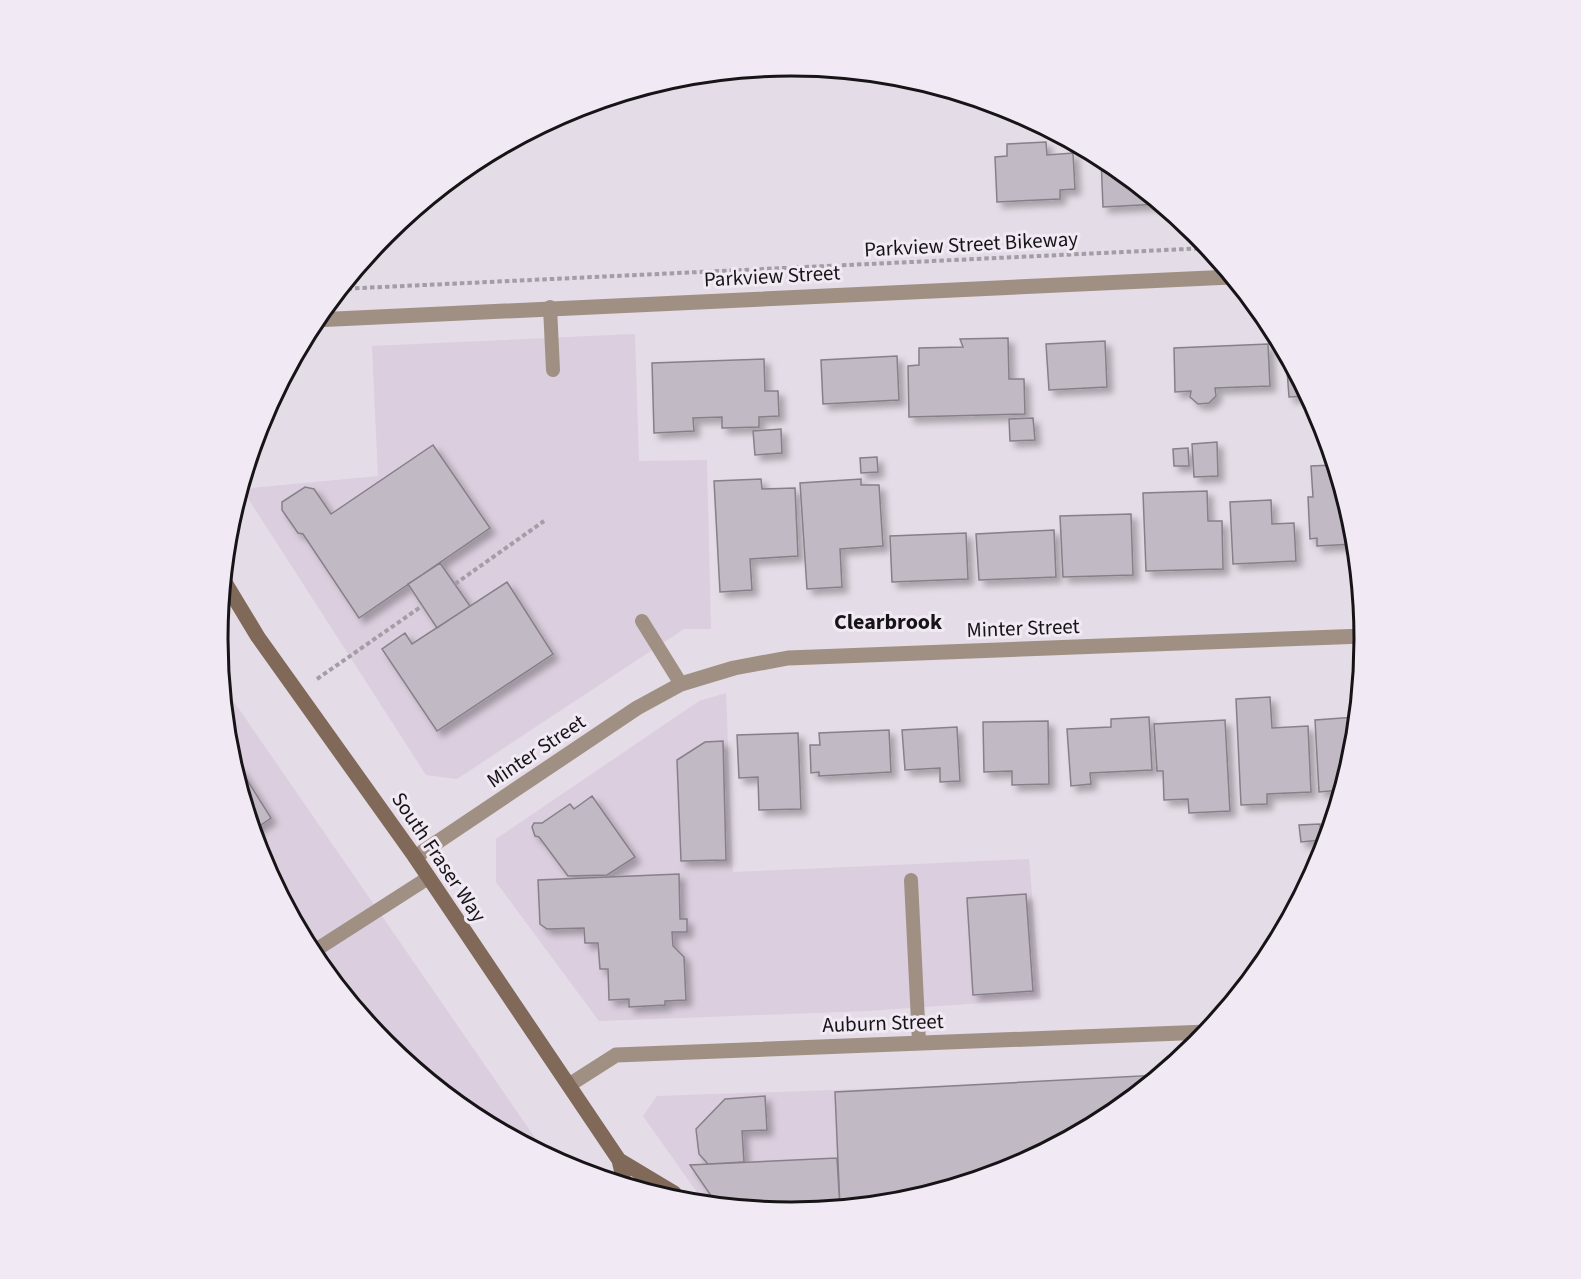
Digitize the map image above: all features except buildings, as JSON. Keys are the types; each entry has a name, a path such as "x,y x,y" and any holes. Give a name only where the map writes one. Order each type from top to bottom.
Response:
{"main road":[{"name":"South Fraser Way","path":"230,590 258,636 415,857 569,1084 619,1160 623,1177"},
{"name":"South Fraser Way","path":"619,1160 666,1188"}],"street":[{"name":"Parkview Street","path":"328,319 550,307 1221,277"},
{"name":"Minter Street","path":"415,857 637,708 681,684 734,668 788,658 1354,636"},
{"name":"Auburn Street","path":"569,1084 616,1055 1194,1032"}],"lane":[{"path":"550,307 553,370"},
{"path":"642,621 681,684"},
{"path":"319,948 428,878"},
{"path":"911,880 919,1042"}],"path":[{"name":"Parkview Street Bikeway","path":"351,288 1196,249"},
{"path":"454,584 544,521"},
{"path":"299,692 422,606"}],"shaded area":[{"path":"635,334 639,461 707,460 711,629 684,629 457,779 426,775 247,496 249,488 378,476 372,346"},
{"path":"726,693 733,872 1029,859 1041,999 867,1011 599,1021 496,882 496,839 699,701"},
{"path":"231,697 538,1143 478,1108 419,1063 367,1011 322,952 286,889 257,820 238,749"},
{"path":"1141,1079 1103,1108 1072,1127 1006,1160 971,1173 900,1192 827,1201 754,1201 699,1195 643,1116 657,1096"}],"district":[{"name":"Clearbrook","path":"888,622"}]}
